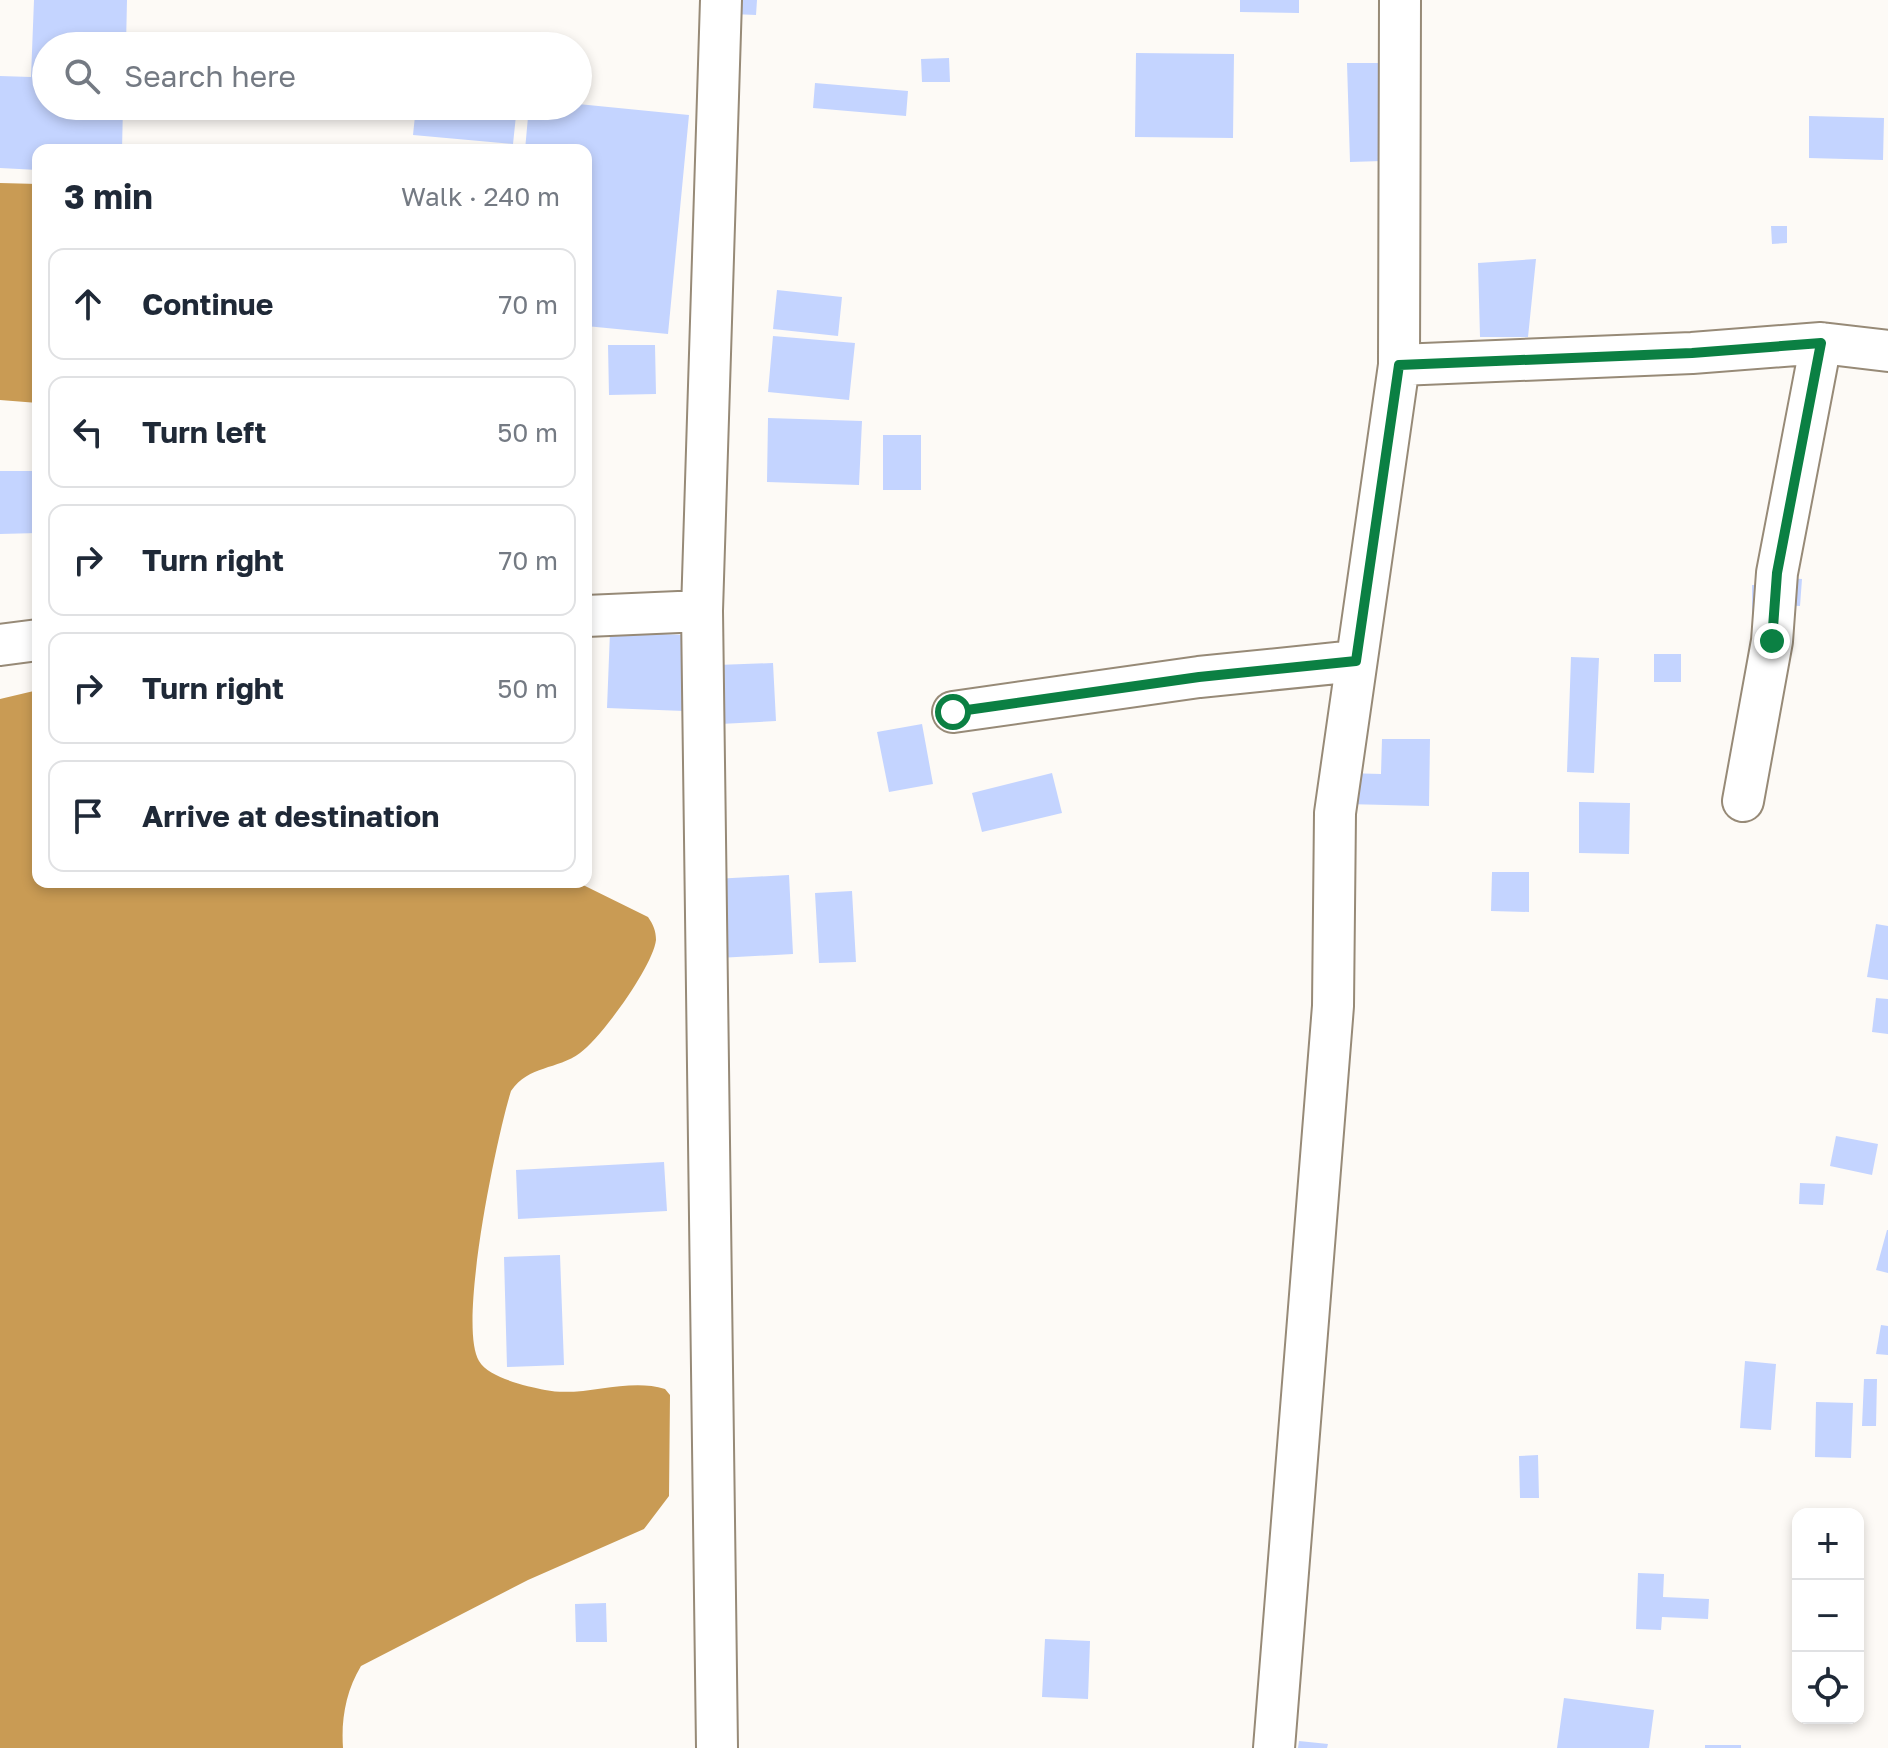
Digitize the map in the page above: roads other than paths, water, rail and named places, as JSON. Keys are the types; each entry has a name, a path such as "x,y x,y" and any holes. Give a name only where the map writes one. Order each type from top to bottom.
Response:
{"street":[{"path":"717,1748 702,611 721,0"},
{"path":"1274,1748 1333,1006 1335,813 1399,365 1400,0"},
{"path":"1399,365 1692,353 1821,343 1888,351"},
{"path":"1743,801 1772,641 1777,573 1821,343"},
{"path":"592,616 702,611"},
{"path":"0,645 32,641"},
{"path":"953,712 1199,677 1356,661"}]}
